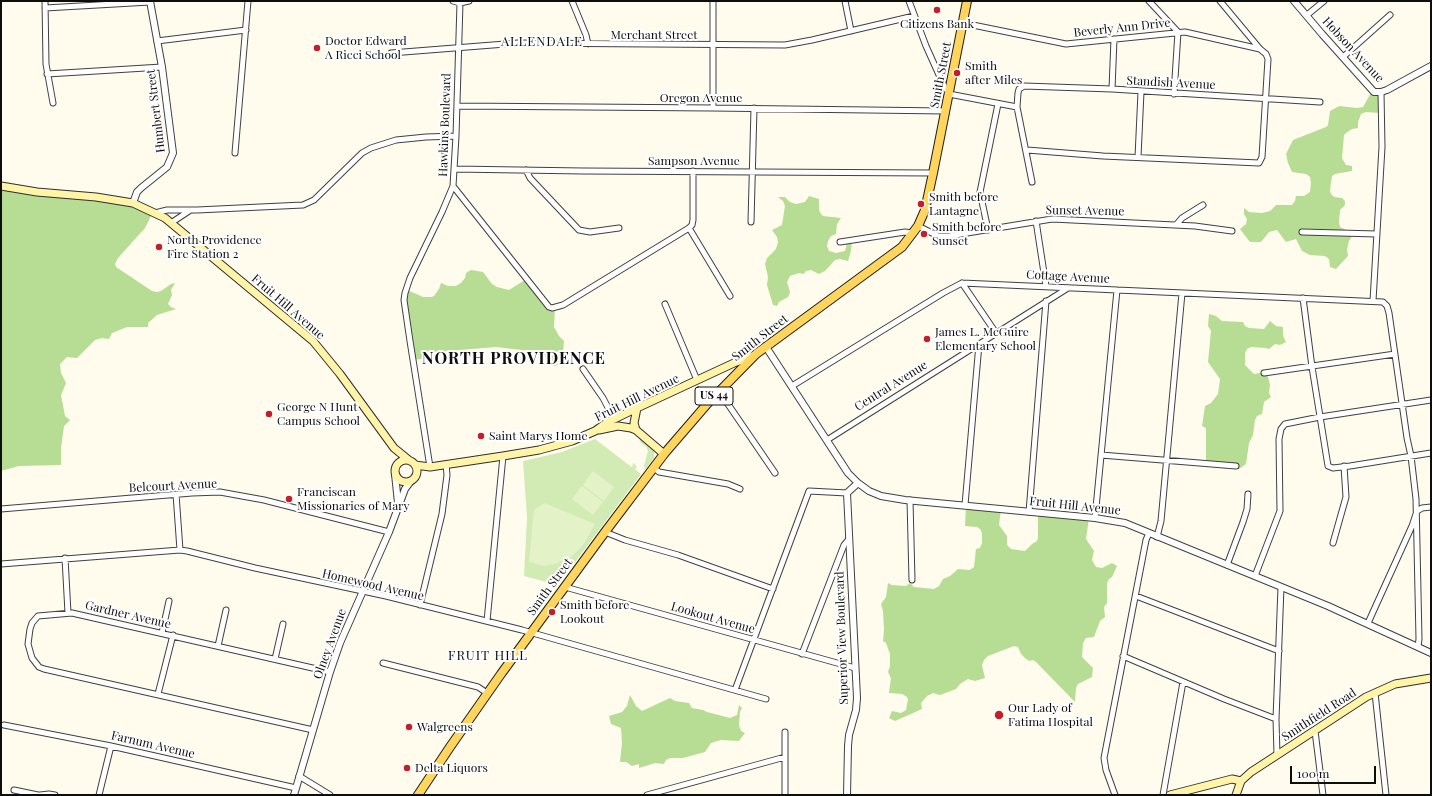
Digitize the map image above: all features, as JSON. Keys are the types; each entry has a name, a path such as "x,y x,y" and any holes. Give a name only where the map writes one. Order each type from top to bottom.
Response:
{"main road":[{"name":"Smith Street","path":"418,795 487,693 604,532 664,454 719,391 756,354 897,252 916,230 925,210 967,1"},
{"name":"Fruit Hill Avenue","path":"1,186 37,192 96,197 133,203 155,212 172,223 312,341 340,374 394,448 413,463 430,467"},
{"name":"Fruit Hill Avenue","path":"417,474 430,467 539,450 572,441 595,431 636,408 756,354"},
{"path":"636,408 634,423 636,430"},
{"path":"595,431 618,426 628,427 636,430 664,454"},
{"name":"Fruit Hill Avenue","path":"394,448 397,466"},
{"path":"404,460 413,463 417,474 411,481 403,482 398,479 395,474 397,466 404,460"},
{"name":"Smithfield Road","path":"1241,781 1251,772 1353,705 1375,693 1395,684 1431,678"},
{"path":"1170,795 1232,779 1241,781 1236,795"}],"street":[{"path":"45,1 47,74 53,103"},
{"path":"235,153 248,1"},
{"path":"453,1 460,3 469,1"},
{"path":"572,1 586,35 588,44"},
{"path":"713,1 713,108"},
{"path":"845,1 851,31"},
{"path":"909,1 926,46 949,94 1017,107 1027,150 1032,182"},
{"path":"1149,1 1178,32 1174,94"},
{"path":"1027,150 1259,163 1262,157 1268,59 1266,54 1260,49 1220,1"},
{"name":"Hobson Avenue","path":"1294,1 1371,90 1374,92 1381,92"},
{"path":"1307,15 1324,1"},
{"path":"45,8 150,2"},
{"name":"Humbert Street","path":"133,203 137,192 167,168 172,157 173,148 162,67 150,2"},
{"name":"Hawkins Boulevard","path":"460,3 453,186 545,303 552,308 563,305 688,228"},
{"path":"1343,57 1390,15"},
{"name":"Merchant Street","path":"391,53 518,43 785,45 914,16"},
{"name":"Beverly Ann Drive","path":"963,22 1066,44 1078,44 1178,32 1191,32 1260,49"},
{"path":"157,41 246,30"},
{"path":"1112,90 1114,39"},
{"path":"1418,647 1417,511 1411,456 1387,306 1383,302 1373,301 1382,147 1381,92 1394,87 1431,66"},
{"path":"47,74 162,67"},
{"name":"Standish Avenue","path":"1017,107 1018,92 1021,87 1024,86 1320,102"},
{"path":"1138,157 1141,92"},
{"path":"988,230 980,192 998,104"},
{"name":"Oregon Avenue","path":"457,106 946,111"},
{"path":"751,222 754,108"},
{"path":"155,212 167,210 303,205 314,200 362,153 371,148 396,140 456,136"},
{"name":"Sampson Avenue","path":"454,169 933,173"},
{"path":"526,170 530,178 579,230 585,232 619,228"},
{"path":"693,171 693,220 692,225 688,228 730,296"},
{"path":"430,467 404,300 410,278 453,186"},
{"path":"1176,225 1182,218 1203,205"},
{"path":"172,223 190,210"},
{"name":"Sunset Avenue","path":"916,230 943,236 956,236 1036,221 1070,219 1176,225 1232,231"},
{"path":"1036,221 1046,286"},
{"path":"840,242 916,230"},
{"path":"1302,232 1377,234"},
{"path":"962,283 996,333"},
{"name":"Cottage Avenue","path":"792,386 943,293 962,283 1373,301"},
{"name":"Central Avenue","path":"827,440 1069,287"},
{"path":"1095,518 1117,290"},
{"path":"1157,537 1161,521 1182,292"},
{"path":"1303,298 1312,367 1328,466 1333,468 1431,453"},
{"path":"1029,512 1046,301"},
{"path":"665,304 697,380"},
{"path":"965,505 978,344"},
{"name":"Fruit Hill Avenue","path":"766,347 848,473 858,483 870,491 881,496 910,500 1095,518 1125,523 1368,623 1431,653"},
{"path":"1264,373 1395,354"},
{"path":"583,369 614,419"},
{"path":"719,391 775,473"},
{"path":"1255,576 1280,511 1279,439 1281,429 1284,424 1288,422 1431,400"},
{"path":"1101,455 1236,466"},
{"path":"488,621 503,456"},
{"path":"420,605 442,514 447,475 446,464"},
{"path":"1334,543 1346,497 1344,466"},
{"path":"654,468 659,472 728,484 740,489"},
{"name":"Olney Avenue","path":"395,474 398,505"},
{"name":"Olney Avenue","path":"294,795 340,643 389,532 405,489 411,481"},
{"path":"735,690 809,491 848,493 858,483"},
{"name":"Belcourt Avenue","path":"1,509 206,492 234,494 264,500 389,532"},
{"name":"Superior View Boulevard","path":"847,795 848,741 857,705 848,493"},
{"path":"176,494 180,550"},
{"path":"1227,565 1245,515 1248,494"},
{"path":"910,500 912,580"},
{"path":"1368,623 1412,526 1417,511 1431,506"},
{"path":"604,532 625,540 678,554 772,589"},
{"path":"1115,795 1106,770 1104,758 1146,540 1149,533"},
{"path":"802,654 844,545 849,539"},
{"name":"Homewood Avenue","path":"1,564 187,550 255,568 532,632 766,699"},
{"path":"65,558 68,613"},
{"name":"Lookout Avenue","path":"565,587 855,668"},
{"path":"1277,755 1276,719 1280,587"},
{"path":"1136,596 1279,651"},
{"path":"162,633 169,601"},
{"path":"218,646 226,610"},
{"name":"Gardner Avenue","path":"313,730 44,669 39,667 32,658 28,644 30,629 32,623 38,616 68,613 173,635 330,672"},
{"path":"275,659 283,624"},
{"path":"158,694 173,635"},
{"path":"1123,656 1224,699 1276,719"},
{"path":"383,663 478,687 487,693"},
{"path":"1163,795 1183,682"},
{"path":"1375,693 1386,795"},
{"name":"Farnum Avenue","path":"4,725 111,746 296,788"},
{"path":"1315,731 1323,795"},
{"path":"785,732 785,795"},
{"path":"99,795 111,746"},
{"path":"647,795 785,757"},
{"path":"299,776 330,795"},
{"path":"14,790 39,795 55,795"}],"green space":[{"path":"1372,91 1379,92 1380,113 1366,112 1361,114 1358,122 1358,128 1352,129 1344,135 1342,158 1346,165 1352,166 1352,171 1335,174 1332,176 1330,190 1331,194 1334,197 1342,198 1345,201 1345,205 1340,210 1340,227 1348,231 1358,233 1352,236 1349,241 1347,250 1348,256 1336,269 1330,267 1329,259 1325,256 1310,255 1302,251 1296,239 1286,242 1277,230 1269,232 1261,242 1250,242 1240,229 1246,224 1247,219 1244,214 1244,208 1249,212 1262,213 1270,211 1276,205 1292,205 1296,196 1304,196 1310,192 1310,177 1306,174 1292,172 1288,163 1286,154 1293,140 1326,127 1328,125 1330,111 1339,106 1357,108 1363,107"},
{"path":"1,186 118,201 152,214 145,228 118,258 115,264 116,267 152,291 161,291 175,283 171,290 172,295 168,304 176,309 157,315 148,323 148,327 127,327 112,333 109,339 102,338 95,340 77,358 67,357 60,364 61,373 66,383 61,395 65,416 70,420 64,426 61,448 61,465 19,466 1,471"},
{"path":"809,196 819,199 819,210 823,216 841,218 837,224 836,234 831,236 827,246 829,251 836,253 845,251 847,243 852,240 848,261 840,259 835,260 825,271 819,274 811,270 806,271 804,274 799,273 790,276 787,282 790,292 788,297 779,302 777,306 773,305 767,285 768,277 765,264 767,258 776,249 778,242 777,237 772,230 782,225 785,206 783,201 778,197 785,197 790,202 796,204 805,202"},
{"path":"471,270 483,272 492,284 509,290 525,280 545,305 555,307 554,327 564,341 562,363 551,366 550,361 539,352 496,347 436,352 421,359 410,360 402,305 405,289 423,297 431,297 434,296 439,289 441,283 448,286 456,286 465,278 466,273"},
{"path":"1209,314 1216,316 1222,321 1243,322 1245,326 1249,328 1264,329 1270,321 1276,326 1283,327 1283,336 1286,342 1280,345 1275,344 1269,349 1251,347 1247,349 1245,353 1245,365 1254,374 1267,373 1270,385 1269,393 1271,397 1264,402 1262,414 1257,416 1255,420 1253,435 1249,443 1246,464 1239,469 1206,464 1206,428 1202,426 1205,406 1211,403 1218,394 1220,379 1208,362 1211,331 1208,326"},
{"path":"639,437 654,451 654,458 645,470 644,466 648,451 640,442"},
{"path":"595,439 633,468 632,466 634,463 637,467 635,469 641,474 558,585 524,576 527,517 523,461 562,452"},
{"path":"593,471 614,487 604,501 583,485"},
{"path":"582,486 603,502 593,515 572,499"},
{"path":"544,503 595,524 584,544 572,556 555,564 544,566 529,562 534,510"},
{"path":"966,506 1001,509 999,525 1007,536 1007,545 1011,549 1025,551 1037,541 1038,513 1089,518 1086,539 1094,551 1092,560 1096,567 1102,568 1112,563 1117,566 1112,577 1107,583 1107,603 1104,607 1105,617 1100,621 1094,637 1086,638 1083,643 1082,657 1093,668 1092,677 1078,684 1076,688 1075,702 1036,662 1033,660 1029,661 1021,654 1018,647 1014,646 988,656 984,660 982,665 985,678 975,681 968,679 960,684 956,689 940,695 933,693 927,696 921,703 922,709 895,721 889,718 892,711 901,713 906,710 908,700 907,697 902,694 889,693 891,678 888,672 890,666 890,654 886,643 883,641 883,611 881,604 886,597 888,583 892,585 906,586 910,583 914,587 934,589 939,586 943,579 950,576 958,569 970,570 974,567 976,549 980,548 982,543 982,533 977,527 965,526"},
{"path":"630,695 636,706 642,711 670,698 675,701 689,703 692,708 730,718 737,715 739,705 742,708 740,712 739,725 741,731 745,733 739,741 721,740 711,743 705,752 683,758 670,758 666,760 664,764 655,763 639,768 639,764 632,766 626,762 620,762 622,743 621,728 611,724 609,716 622,712 627,706"}],"place":[{"name":"Citizens Bank","path":"937,10"},
{"name":"Doctor Edward A Ricci School","path":"317,48"},
{"name":"Smith after Miles","path":"957,73"},
{"name":"Smith before Lantagne","path":"921,204"},
{"name":"Smith before Sunset","path":"924,234"},
{"name":"North Providence Fire Station 2","path":"159,247"},
{"name":"James L. McGuire Elementary School","path":"927,339"},
{"name":"George N Hunt Campus School","path":"269,414"},
{"name":"Saint Marys Home","path":"481,436"},
{"name":"Franciscan Missionaries of Mary","path":"289,499"},
{"name":"Smith before Lookout","path":"552,612"},
{"name":"Our Lady of Fatima Hospital","path":"999,715"},
{"name":"Walgreens","path":"409,727"},
{"name":"Delta Liquors","path":"407,768"}],"district":[{"name":"ALLENDALE","path":"542,42"},
{"name":"NORTH PROVIDENCE","path":"514,359"},
{"name":"FRUIT HILL","path":"488,656"}]}
